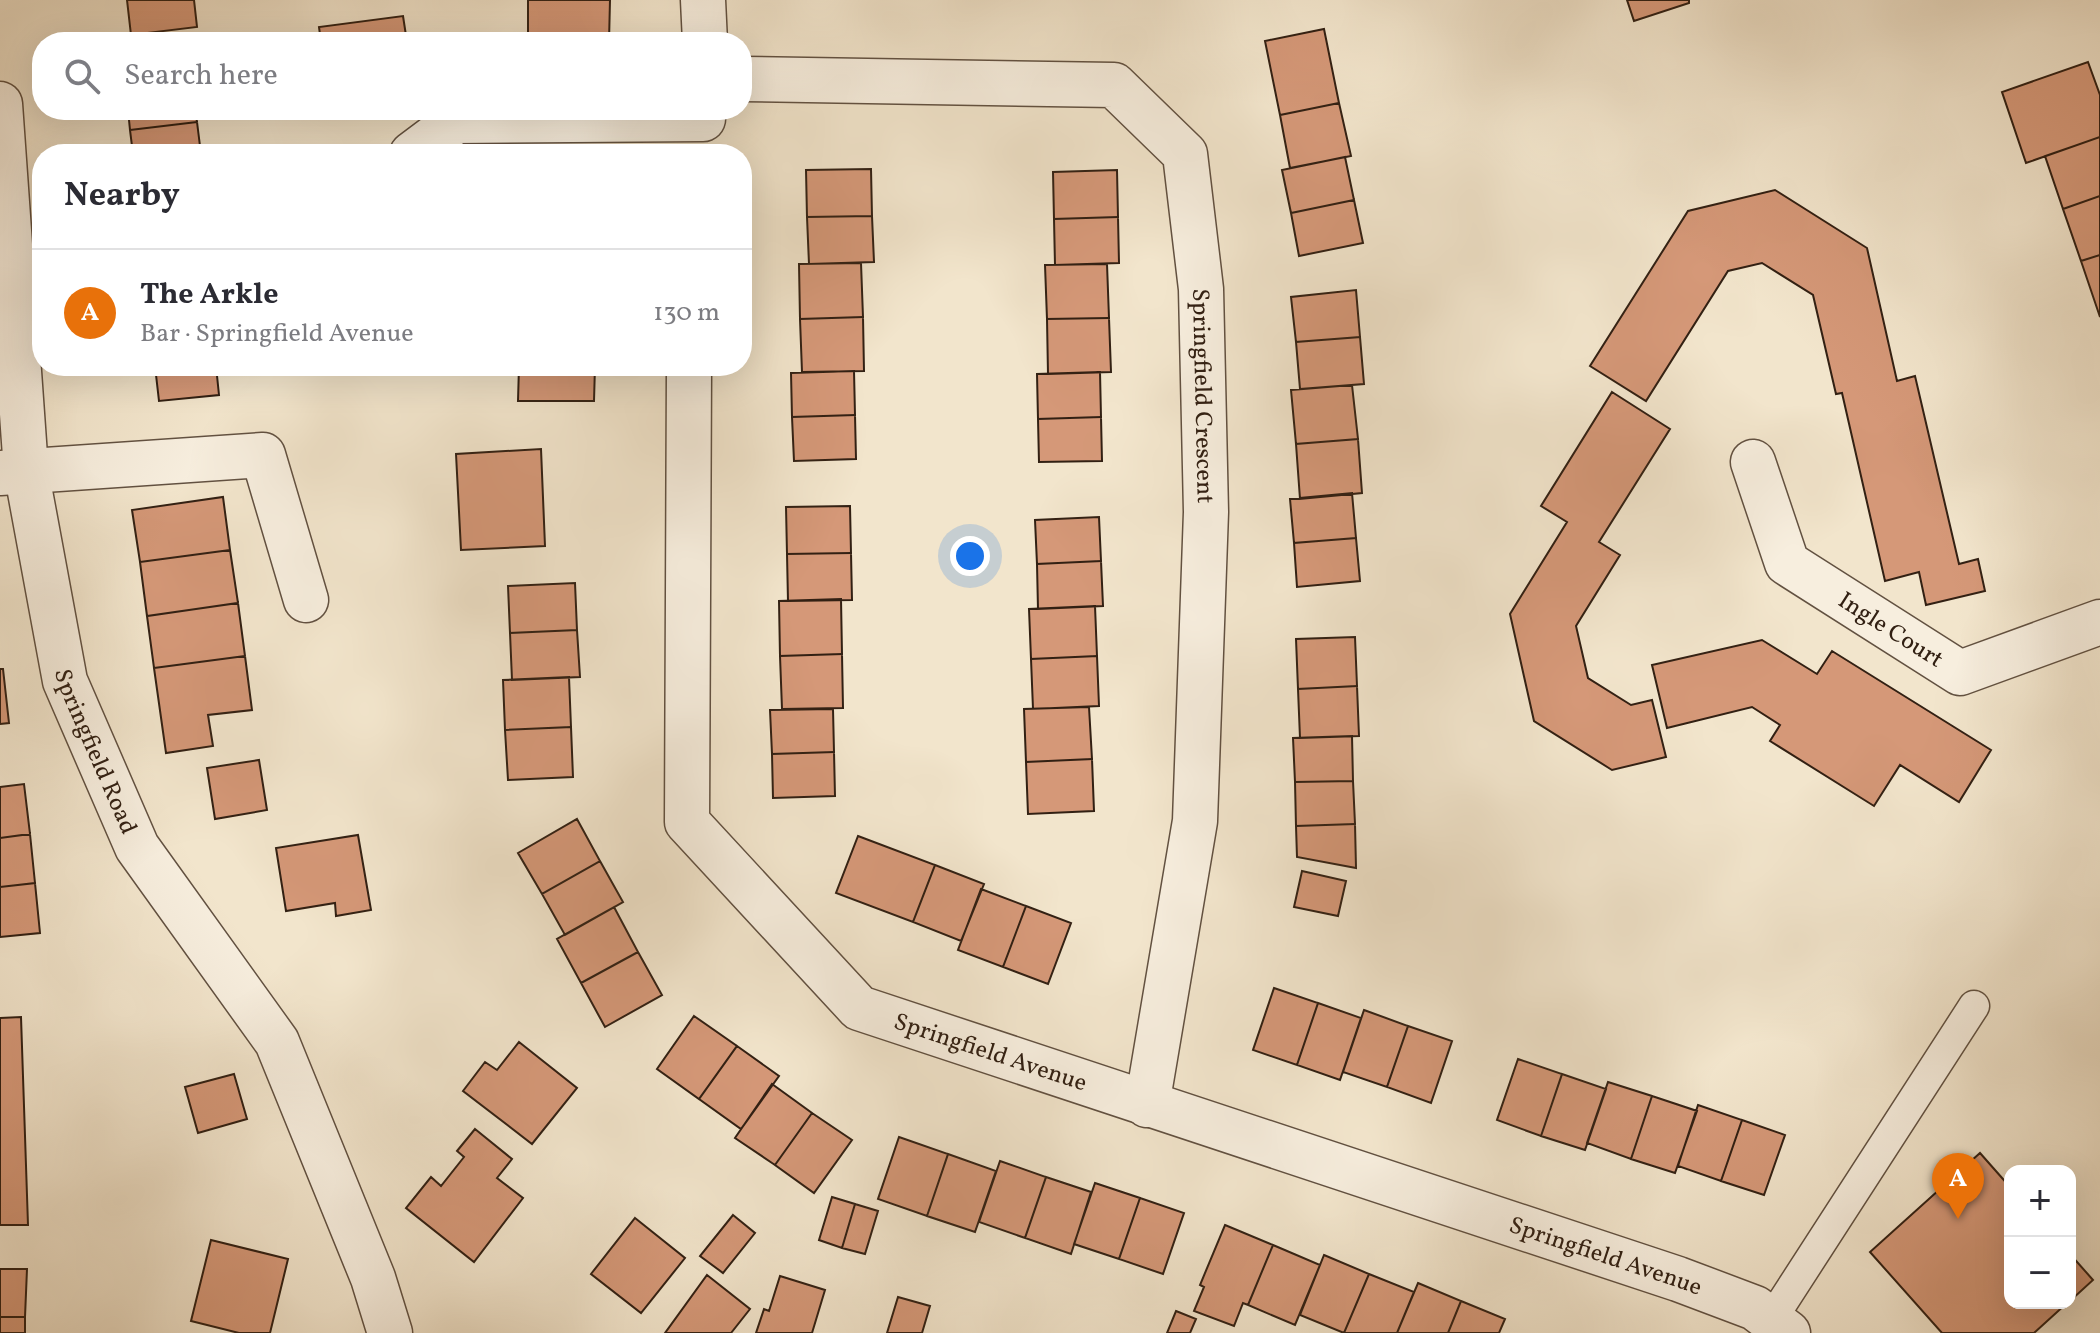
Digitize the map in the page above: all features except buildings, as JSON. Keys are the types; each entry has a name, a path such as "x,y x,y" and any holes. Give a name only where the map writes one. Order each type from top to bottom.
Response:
{"street":[{"path":"703,0 705,32"},
{"name":"Springfield Crescent","path":"752,79 1114,85 1185,154 1201,289 1206,496 1195,821 1147,1105"},
{"name":"Springfield Road","path":"0,104 13,472 65,681 137,847 277,1042 373,1278 390,1333"},
{"path":"425,144 456,121 703,128"},
{"name":"Springfield Avenue","path":"689,376 687,822 859,1008 1678,1279 1755,1308 1779,1326"},
{"path":"13,472 263,455 306,600"},
{"name":"Ingle Court","path":"1753,462 1787,563 1960,673 2100,622"}],"lane":[{"path":"1779,1326 1974,1006"}],"place":[{"name":"The Arkle","path":"1958,1219"}]}
